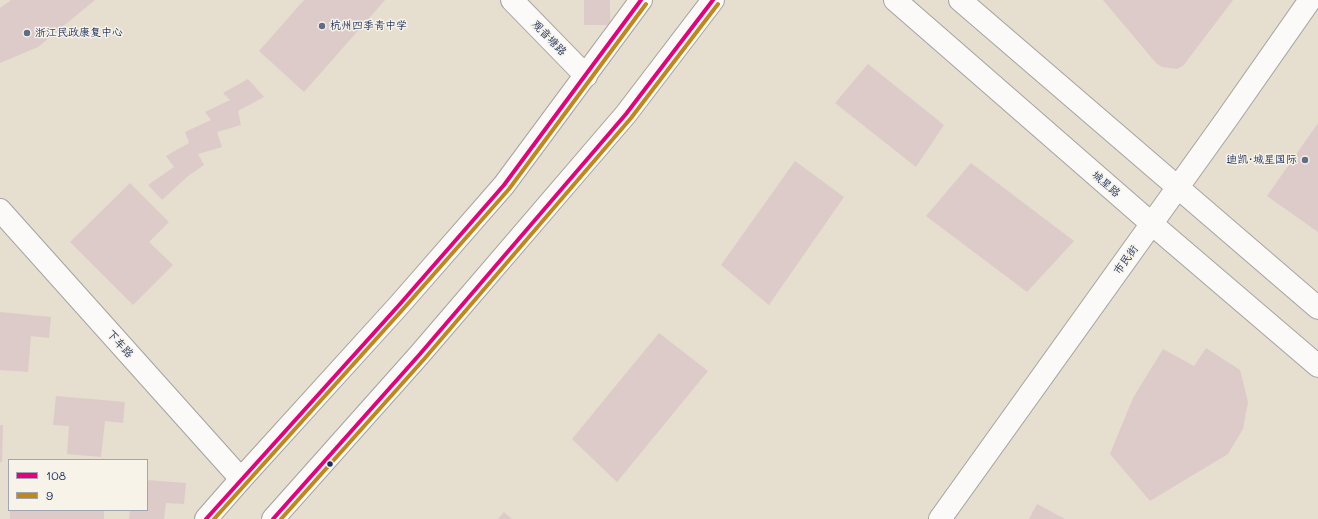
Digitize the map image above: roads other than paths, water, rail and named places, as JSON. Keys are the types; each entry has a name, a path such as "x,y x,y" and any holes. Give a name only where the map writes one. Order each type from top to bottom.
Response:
{"street":[{"name":"观音塘路","path":"512,0 586,76"},
{"path":"206,519 400,304 504,185 641,0"},
{"path":"273,519 420,354 626,114 713,0"},
{"name":"城星路","path":"895,0 1152,224 1318,366"},
{"path":"960,0 1318,308"},
{"name":"市民街","path":"940,519 1178,188 1310,0"},
{"name":"下车路","path":"0,210 241,479"}],"place":[{"name":"杭州四季青中学","path":"322,26"},
{"name":"浙江民政康复中心","path":"27,33"},
{"name":"迪凯·城星国际","path":"1305,160"}]}
